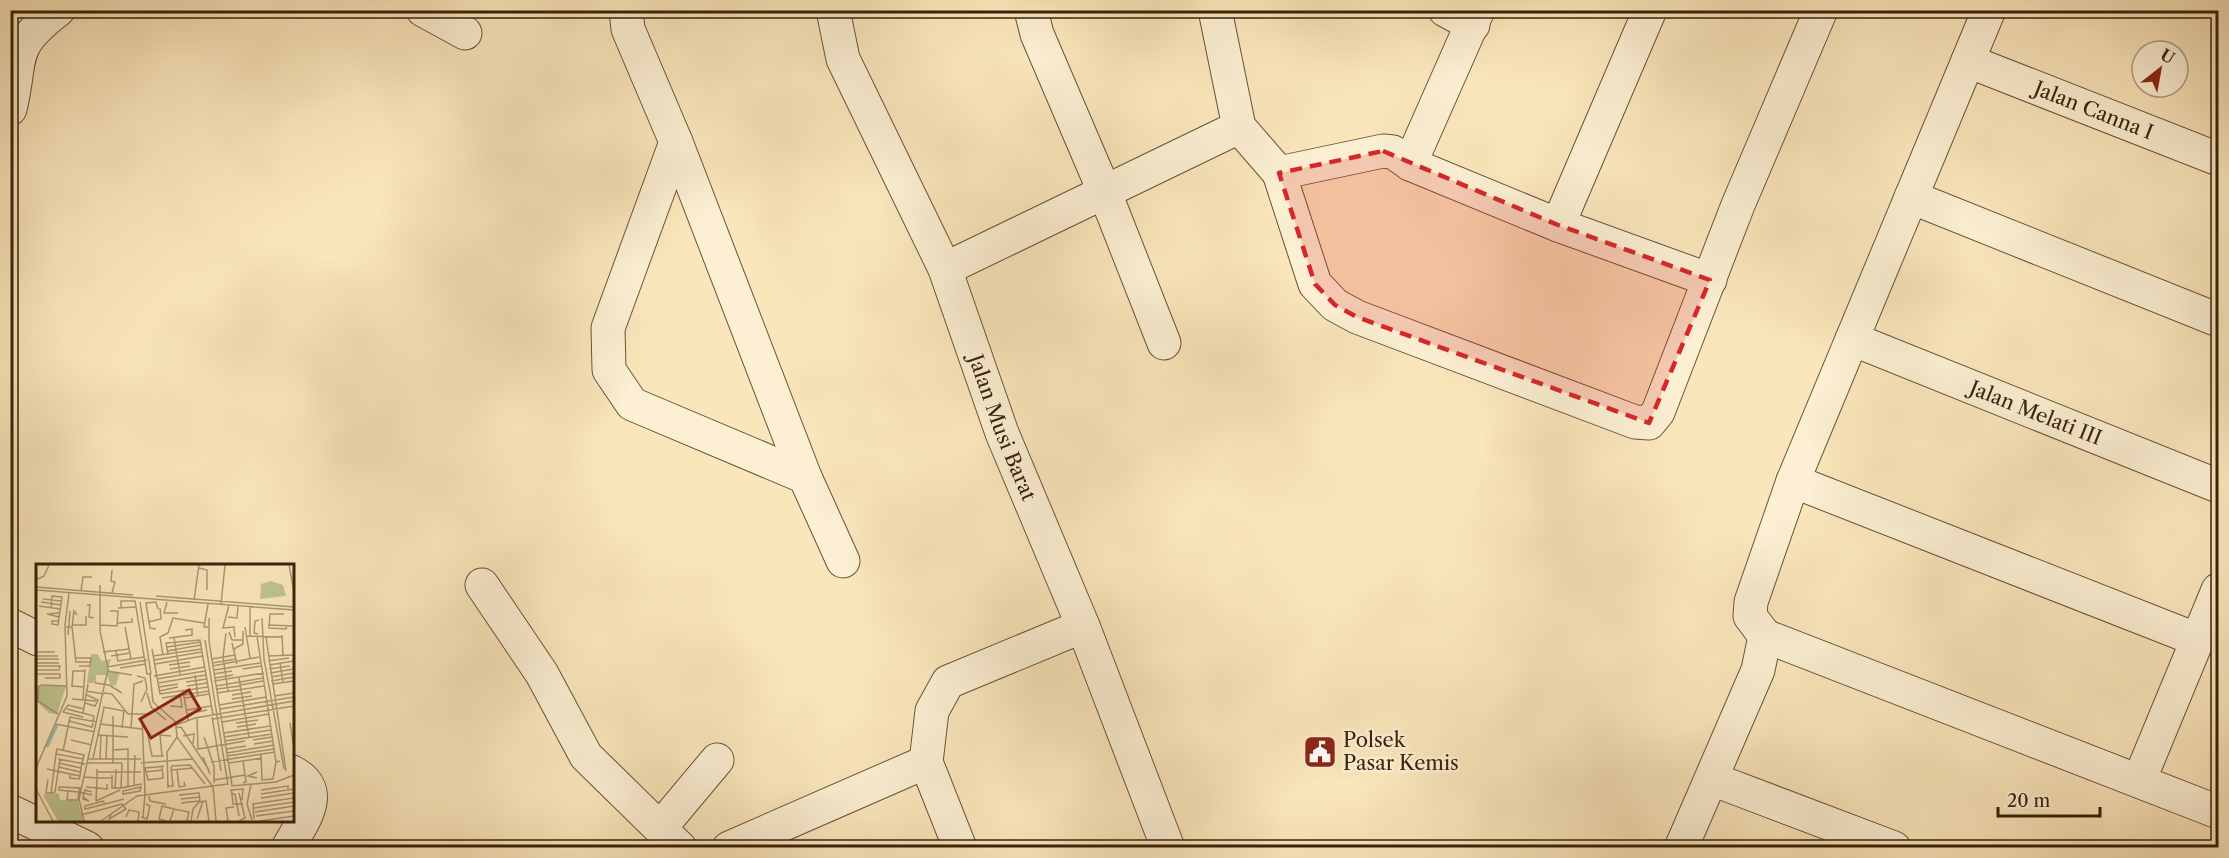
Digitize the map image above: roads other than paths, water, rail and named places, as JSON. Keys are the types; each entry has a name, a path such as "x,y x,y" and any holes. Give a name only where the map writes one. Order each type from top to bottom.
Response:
{"street":[{"path":"10,109 16,63 23,44 34,29 58,10"},
{"path":"423,10 465,33"},
{"name":"Jalan Musi Barat","path":"833,10 843,59 945,269 1002,433 1083,626 1168,848"},
{"path":"1031,10 1037,34 1105,193 1164,343"},
{"path":"1215,10 1239,127 1279,173 1315,284 1335,305 1356,317 1635,422 1649,423 1658,412 1738,205 1821,10"},
{"path":"1558,225 1650,10"},
{"path":"1989,10 1793,481 1751,602 1750,616 1765,636 2218,812"},
{"path":"1410,164 1465,15"},
{"path":"620,17 676,142 804,477 843,561"},
{"name":"Jalan Canna I","path":"1968,61 2218,159"},
{"path":"945,269 1239,127"},
{"path":"676,142 608,328 609,370 632,404 804,477"},
{"path":"1279,173 1383,151 1393,152 1410,164 1558,225 1710,280"},
{"path":"1911,196 2218,320"},
{"name":"Jalan Melati III","path":"1852,339 2218,486"},
{"path":"1793,481 2198,640"},
{"path":"482,585 542,675 586,756 670,838 717,760"},
{"path":"2139,781 2218,590"},
{"path":"10,625 36,638"},
{"path":"960,848 926,762 932,711 948,682 1083,626"},
{"path":"1681,848 1758,670 1765,636"},
{"path":"729,848 926,762"},
{"path":"288,848 311,805 310,792 303,777 294,773"},
{"path":"1712,779 1894,848"},
{"path":"10,811 87,848"}],"place":[{"name":"Polsek Pasar Kemis","path":"1320,752"}]}
